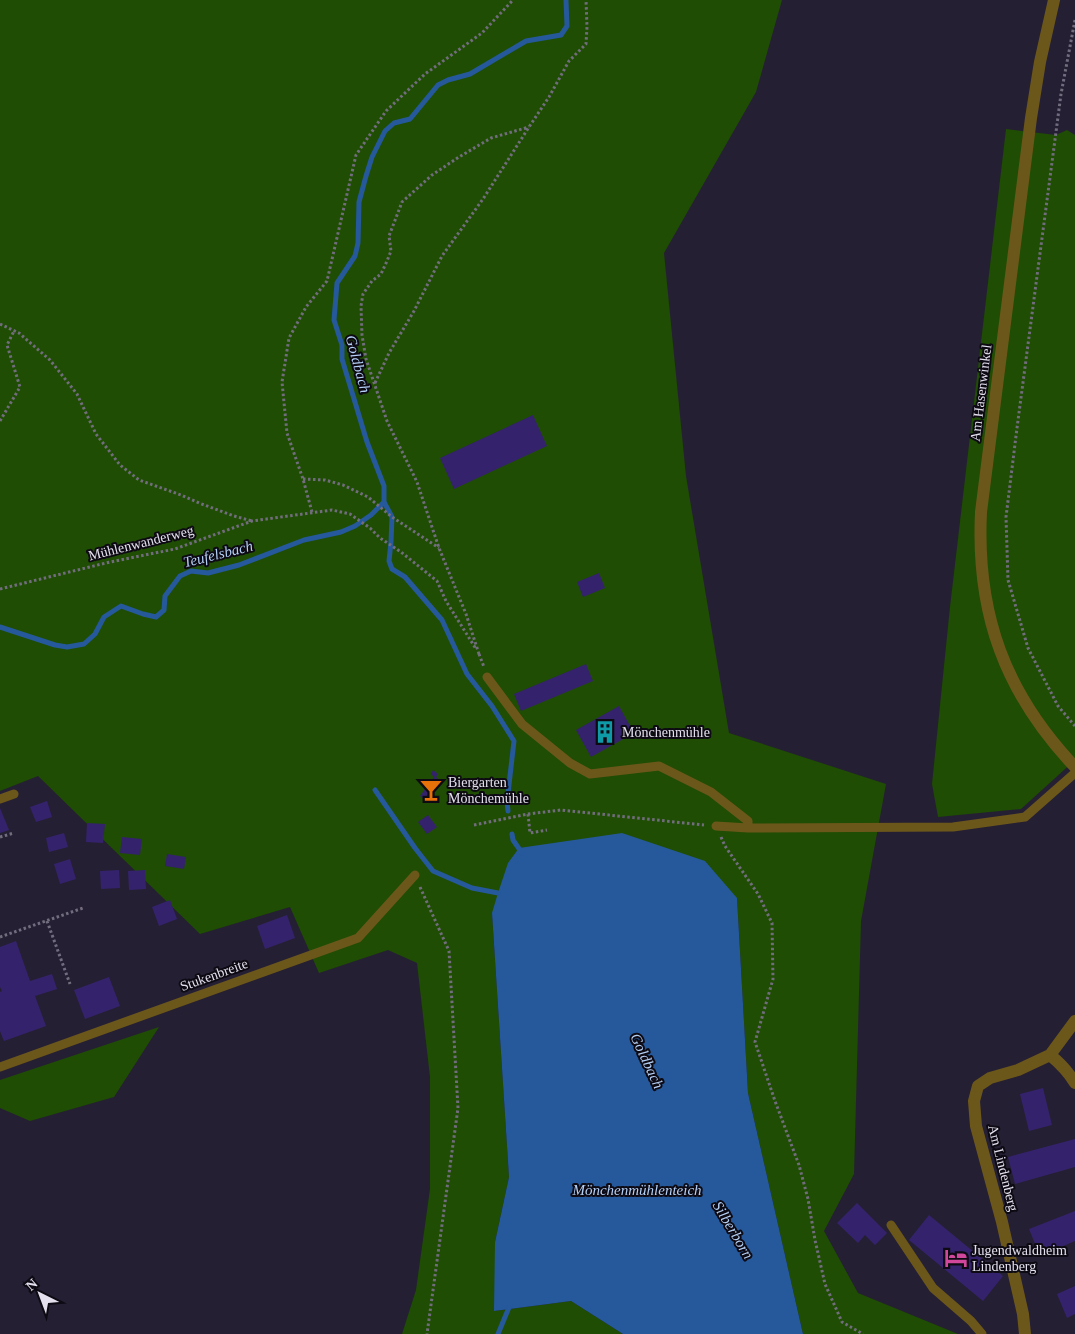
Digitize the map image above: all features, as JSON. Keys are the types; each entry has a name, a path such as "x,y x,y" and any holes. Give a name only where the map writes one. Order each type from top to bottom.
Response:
{"street":[{"name":"Am Hasenwinkel","path":"1054,0 1040,62 1031,118 982,502 980,537 983,584 987,607 992,630 1008,671 1018,692 1039,725 1075,767"},
{"name":"Am Lindenberg","path":"1025,1334 1023,1314 1002,1222 976,1126 974,1101 978,1086 990,1078 1018,1070 1050,1055 1075,1021"},
{"path":"1050,1055 1062,1065 1075,1083"}],"lane":[{"path":"487,677 522,724 570,763 590,774 659,766 711,792 748,820 748,828"},
{"path":"716,826 748,828 953,826 1024,818 1075,773"},
{"path":"0,799 14,794"},
{"name":"Stukenbreite","path":"0,1067 358,938 415,875"},
{"path":"891,1225 933,1288 971,1321 982,1334"}],"path":[{"path":"513,0 482,33 424,74 386,111 356,155 327,281 306,307 290,338 282,382 287,433 312,512 332,510 350,514 437,581 446,601 479,654 466,614 439,548 417,482 387,421 366,359 362,335 361,306 364,294 387,262 391,251 389,236 402,202 432,176 491,138 529,127"},
{"path":"375,383 389,353 414,311 442,256 483,199 549,97 569,61 586,44 586,0"},
{"path":"1075,20 1061,94 1006,517 1008,580 1028,648 1058,706 1075,726"},
{"path":"0,324 19,333 50,360 78,394 96,434 120,465 139,480 252,521"},
{"path":"0,421 20,387 7,345 14,331"},
{"path":"303,479 325,480 343,485 368,498 392,517 439,548"},
{"name":"Mühlenwanderweg","path":"0,589 110,562 175,549 252,521 312,512"},
{"path":"474,825 528,814 561,810 716,826 725,846 758,894 772,923 774,979 755,1042 774,1101 799,1165 808,1199 825,1284 842,1322 864,1334"},
{"path":"528,814 530,833 546,830"},
{"path":"0,837 14,833"},
{"path":"415,875 449,951 458,1108 427,1334"},
{"path":"0,938 83,908"},
{"path":"47,921 70,984"}],"green space":[{"path":"0,0 782,0 756,92 664,253 686,476 729,733 886,784 861,921 854,1174 824,1231 858,1293 958,1334 803,1334 748,1093 737,898 492,913 509,1177 495,1242 495,1311 571,1301 623,1334 402,1334 416,1290 430,1189 430,1077 417,963 388,950 319,973 290,907 200,934 38,776 0,791"},
{"path":"1006,129 1056,135 1067,130 1075,135 1075,760 1021,809 938,817 932,784 950,607"},
{"path":"159,1027 114,1097 30,1121 0,1108 0,1080"}],"water":[{"name":"Mönchenmühlenteich","path":"622,833 705,861 737,898 748,1093 803,1334 623,1334 571,1301 494,1311 495,1242 509,1177 492,913 508,863 519,848"}],"building":[{"path":"533,415 547,446 454,489 440,458"},
{"path":"599,573 605,588 583,597 577,582"},
{"path":"586,664 593,681 521,711 514,694"},
{"name":"Mönchenmühle","path":"619,706 634,733 591,757 576,730"},
{"path":"433,770 438,774 436,777 442,782 428,802 420,796 434,777 431,774"},
{"path":"47,801 52,817 36,822 30,807"},
{"path":"0,808 9,830 0,833"},
{"path":"428,815 437,827 427,834 418,822"},
{"path":"87,823 105,824 103,843 86,842"},
{"path":"64,833 68,847 49,852 46,838"},
{"path":"122,837 142,839 140,855 120,853"},
{"path":"167,854 186,857 184,869 165,866"},
{"path":"70,859 76,879 60,884 54,864"},
{"path":"119,870 120,888 101,889 100,871"},
{"path":"145,870 146,889 129,890 128,871"},
{"path":"170,900 177,919 159,926 152,907"},
{"path":"287,915 295,938 265,949 257,926"},
{"path":"16,941 30,981 52,974 57,989 35,996 46,1026 4,1041 0,1031 0,992 2,991 0,987 0,947"},
{"path":"109,977 120,1006 85,1019 74,990"},
{"path":"1043,1088 1052,1125 1029,1131 1020,1094"},
{"path":"1075,1139 1075,1167 1015,1184 1008,1157"},
{"path":"857,1203 887,1233 875,1245 865,1235 858,1243 837,1223"},
{"path":"1075,1211 1075,1241 1040,1256 1029,1229"},
{"path":"929,1215 1003,1276 983,1301 909,1240"},
{"path":"1075,1286 1075,1314 1067,1318 1057,1294"}],"waterway":[{"name":"Goldbach","path":"508,811 507,802 514,741 492,706 467,674 442,620 405,577 392,569 389,561 392,517 384,502 384,486 367,442 342,359 342,345 334,320 337,283 355,256 358,243 359,202 372,157 385,131 394,123 410,119 438,85 470,74 526,41 561,35 567,26 566,0"},
{"name":"Teufelsbach","path":"0,627 55,645 67,647 84,644 95,634 104,617 121,606 156,617 164,610 165,596 180,576 191,571 208,573 239,565 304,540 341,532 355,526 371,515 384,502"},
{"path":"375,790 433,871 472,888 498,893"},
{"name":"Goldbach","path":"512,834 513,840 522,853"},
{"name":"Goldbach","path":"498,1334 510,1305"}],"place":[{"name":"Mönchenmühle","path":"605,732"},
{"name":"Biergarten Mönchemühle","path":"431,790"},
{"name":"Jugendwaldheim Lindenberg","path":"956,1258"}],"water label":[{"name":"Silberborn","path":"733,1230"}]}
